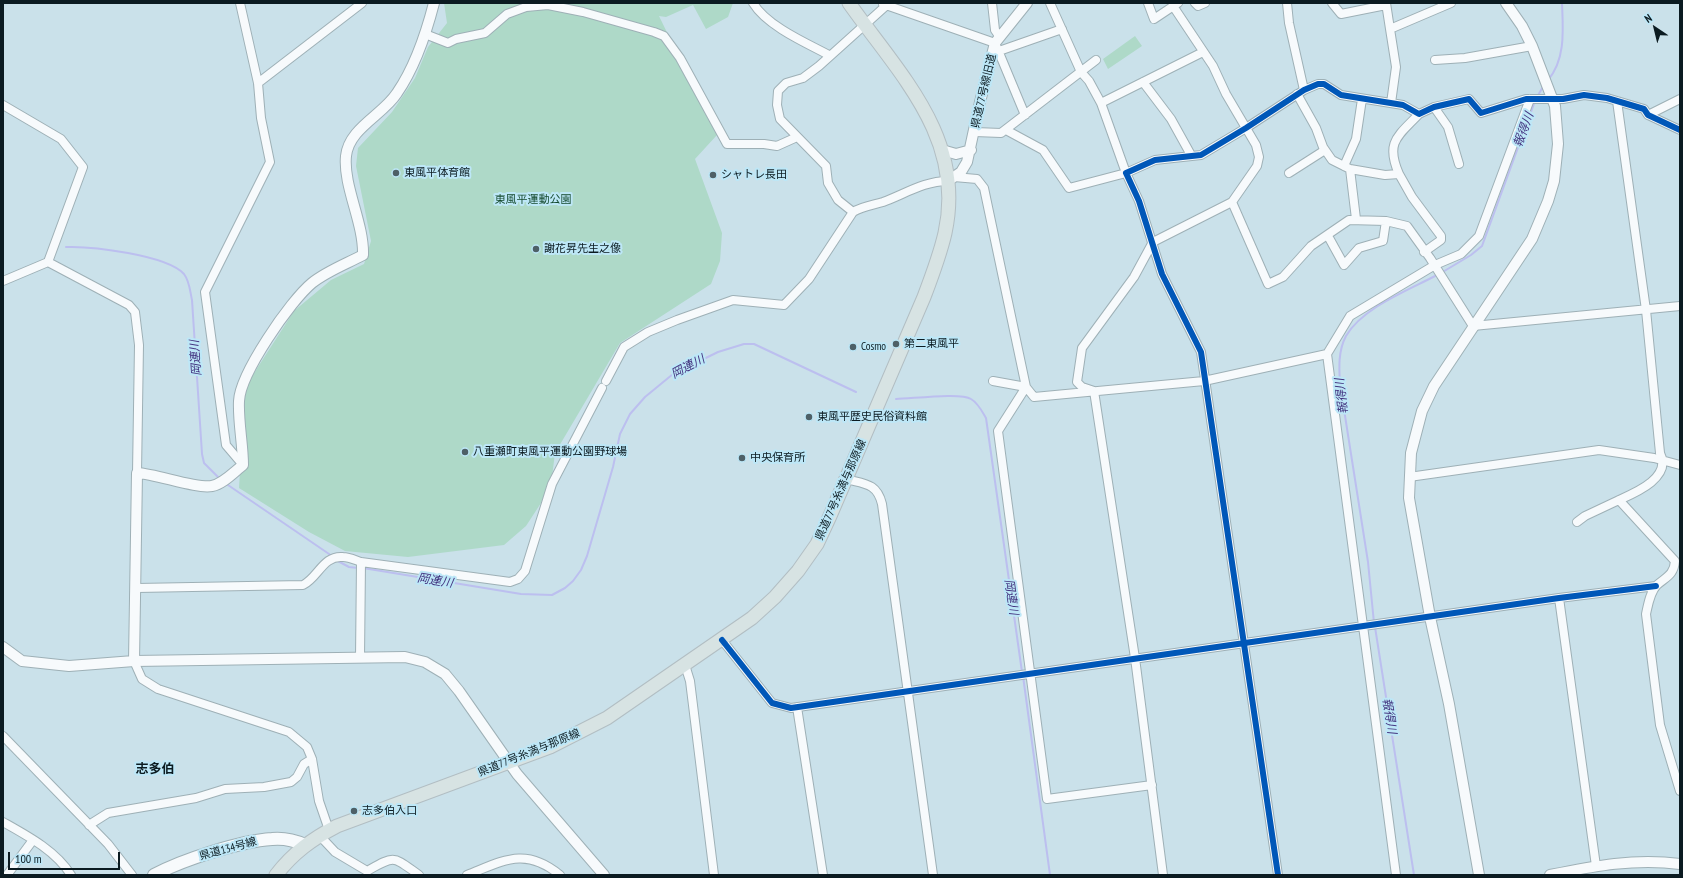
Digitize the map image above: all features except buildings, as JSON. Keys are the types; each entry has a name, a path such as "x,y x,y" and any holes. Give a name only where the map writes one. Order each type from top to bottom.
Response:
{"main road":[{"name":"県道77号糸満与那原線","path":"276,875 304,845 351,820 550,747 608,718 752,618 775,597 798,571 816,544 846,479 924,297 936,264 945,232 951,179 932,123 918,98 849,3"},
{"name":"県道134号線","path":"154,875 181,862 249,843 281,839 291,840 304,845"}],"street":[{"path":"240,3 258,83 261,118 270,162 205,292 226,444 243,466"},
{"path":"258,83 362,3"},
{"path":"243,466 239,401 241,386 251,367 282,318 300,294 326,274 363,255 364,242 347,172 346,157 349,146 355,135 385,109 396,96 405,81 425,34 434,3"},
{"path":"753,3 770,20 794,37 829,55"},
{"path":"992,3 998,43 1025,115"},
{"name":"県道77号線旧道","path":"951,179 964,168 971,150 980,102 998,43 1027,3"},
{"path":"1006,130 1043,150 1069,188 1126,173 1101,103 1089,81 1080,72 1050,3"},
{"path":"1094,391 1082,387 1077,382 1082,348 1134,277 1153,242 1232,202 1257,166 1258,162 1256,145 1226,94 1213,66 1175,5 1154,19 1148,3"},
{"path":"1195,3 1198,6 1205,3"},
{"path":"1287,3 1288,23 1300,92 1325,150 1332,160 1347,168 1386,175 1399,174"},
{"path":"1332,3 1341,14 1386,4 1396,67 1391,103"},
{"path":"1390,30 1451,3"},
{"path":"1479,875 1449,704 1430,617 1412,517 1409,477 1411,453 1422,412 1437,381 1532,239 1548,201 1554,181 1558,144 1555,106 1532,46 1522,26 1506,3"},
{"path":"425,34 448,43 456,39 485,33 507,14 526,7 548,4 583,12 664,36 680,58 727,144 764,144 777,146 797,137"},
{"path":"854,212 838,200 828,183 826,166 780,118 777,105 778,91 786,82 803,78 865,26 885,4 998,43 1062,29"},
{"path":"1435,60 1465,58 1532,46"},
{"path":"1101,103 1203,52"},
{"path":"975,132 1001,133 1096,60"},
{"path":"1143,82 1172,119 1191,155"},
{"path":"1278,875 1204,381 1201,352 1162,274 1139,201 1126,173 1155,160 1201,155 1246,128 1300,92 1318,84 1324,84 1341,95 1403,105 1419,114"},
{"path":"1424,252 1441,240 1441,236 1424,216 1399,174 1392,156 1392,147 1396,136 1419,114 1434,107 1469,99 1481,113 1526,99 1552,99 1584,96 1607,98 1644,109 1648,115 1680,130"},
{"path":"1356,219 1347,168 1356,139 1362,99"},
{"path":"1396,875 1367,625 1327,354 1350,316 1435,265 1462,254 1479,236 1530,99"},
{"path":"1648,115 1680,99"},
{"path":"1577,522 1585,516 1634,494 1654,480 1663,466 1664,461 1660,453 1646,310 1616,101"},
{"path":"3,105 61,139 83,167 48,262 3,281"},
{"path":"1434,107 1448,127 1459,164"},
{"path":"942,150 956,154 971,150"},
{"path":"1289,173 1325,150"},
{"path":"137,588 303,585 314,577 327,561 342,557 361,562 510,582 518,579 525,571 552,484 624,347 648,332 734,300 784,305 809,279 854,212 859,208 883,202 928,183 951,179 977,179 984,188 1026,387 1034,397 1204,381 1327,354"},
{"path":"1232,202 1268,284 1283,277 1311,246 1328,236 1349,220 1386,221 1407,226 1415,235 1424,252 1435,265 1473,326"},
{"path":"1328,236 1344,265 1358,248 1383,241 1386,221"},
{"path":"48,262 129,305 135,312 139,345 137,588 134,661 142,679 158,689 289,732 307,746 312,759 325,833 336,852 367,871 389,859 396,859 419,875"},
{"path":"1473,326 1680,306"},
{"path":"993,381 1026,387"},
{"path":"1026,387 998,431 1047,799 1152,785"},
{"path":"1094,391 1135,658 1163,875"},
{"path":"1409,477 1599,450 1680,465"},
{"path":"137,473 150,473 200,485 212,486 226,479 243,466"},
{"path":"846,479 870,485 879,493 881,498 933,875"},
{"path":"722,640 772,703 782,707 797,707 1367,625 1656,586 1670,576 1675,561 1619,500"},
{"path":"360,658 361,562"},
{"path":"1656,586 1649,602 1646,614 1651,659 1660,725 1680,791"},
{"path":"1559,598 1596,866"},
{"path":"3,647 22,661 69,666 134,661 405,657 425,662 445,674 459,691 508,763 604,875"},
{"path":"685,665 690,680 714,875"},
{"path":"797,707 823,875"},
{"path":"3,736 40,772 108,844 132,875"},
{"path":"89,825 108,813 196,798 224,789 264,787 291,782 297,777 304,764 312,759"},
{"path":"3,822 33,840 63,863 71,875"},
{"path":"8,875 33,840"},
{"path":"467,875 507,859 516,857 548,866 560,875"},
{"path":"1550,875 1596,866 1633,861 1661,861 1680,864"}],"green space":[{"name":"東風平運動公園","path":"444,3 733,3 728,17 706,29 693,5 666,17 659,16 717,135 695,159 722,233 720,261 711,284 620,343 555,453 552,477 541,503 526,526 504,545 408,557 345,551 309,532 239,488 245,387 294,311 331,280 364,264 371,241 356,166 358,148 392,112 415,78 428,47 447,23"},
{"path":"1135,36 1142,46 1108,69 1103,59"}],"waterway":[{"name":"報得川","path":"1548,80 1554,72 1561,53 1563,33 1562,3"},
{"name":"報得川","path":"1537,97 1544,85"},
{"name":"報得川","path":"1441,273 1471,255 1482,246 1535,101"},
{"name":"岡連川","path":"66,247 110,250 146,257 175,267 186,277 192,300 202,454 204,463 220,479"},
{"name":"報得川","path":"1374,623 1368,562 1340,384 1340,354 1346,336 1363,316 1387,300 1437,275"},
{"name":"岡連川","path":"363,568 521,594 552,595 565,588 573,581 581,570 587,556 613,467 620,434 630,414 645,397 673,374 718,352 744,344 754,344 856,392"},
{"name":"岡連川","path":"896,399 947,396 965,397 976,403 986,418 1022,672"},
{"name":"岡連川","path":"225,483 332,556"},
{"name":"岡連川","path":"336,560 349,567 358,568"},
{"name":"報得川","path":"1375,627 1414,875"},
{"name":"岡連川","path":"1023,676 1050,875"}],"cycle path":[{"path":"1278,875 1201,352 1162,274 1139,201 1126,173 1155,160 1201,155 1304,90 1318,84 1324,84 1341,95 1403,105 1419,114 1434,107 1469,99 1481,113 1526,99 1563,99 1584,95 1607,98 1644,109 1648,115 1680,130"},
{"path":"722,640 772,703 791,708 1559,598 1656,586"}],"place":[{"name":"東風平体育館","path":"396,173"},
{"name":"シャトレ長田","path":"713,175"},
{"name":"謝花昇先生之像","path":"536,249"},
{"name":"第二東風平","path":"896,344"},
{"name":"Cosmo","path":"853,347"},
{"name":"東風平歴史民俗資料館","path":"809,417"},
{"name":"八重瀬町東風平運動公園野球場","path":"465,452"},
{"name":"中央保育所","path":"742,458"},
{"name":"志多伯入口","path":"354,811"}],"district":[{"name":"志多伯","path":"155,769"}]}
